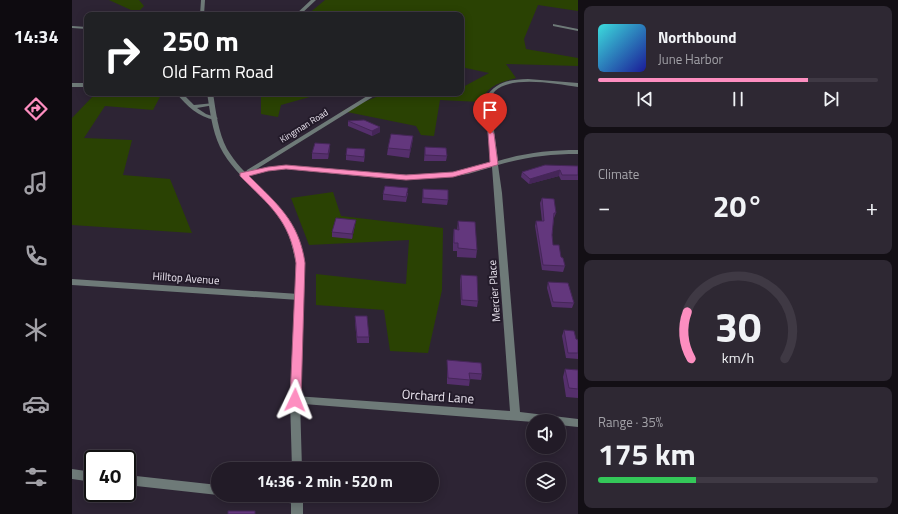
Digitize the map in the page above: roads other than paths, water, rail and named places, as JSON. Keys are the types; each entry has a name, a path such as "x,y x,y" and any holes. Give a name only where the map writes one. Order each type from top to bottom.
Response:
{"street":[{"path":"202,12 203,0"},
{"path":"300,12 314,0"},
{"path":"555,25 578,30"},
{"path":"72,26 84,28"},
{"name":"Mercier Place","path":"514,416 494,164 487,104 488,96 492,92 507,84 528,80 547,80 578,85"},
{"path":"72,85 84,85"},
{"path":"182,96 197,112 202,115 215,118"},
{"path":"211,96 219,138 227,154 243,175 280,212 294,235 300,263 295,400 296,462"},
{"name":"Kingman Road","path":"243,175 371,96"},
{"path":"192,107 212,104"},
{"path":"243,175 268,169 286,167 390,177 422,178 468,172 534,154 578,152"},
{"name":"Hilltop Avenue","path":"72,282 299,297"},
{"name":"Orchard Lane","path":"295,400 578,422"},
{"path":"72,474 84,475"},
{"path":"136,481 211,489"},
{"path":"297,502 297,514"}]}
